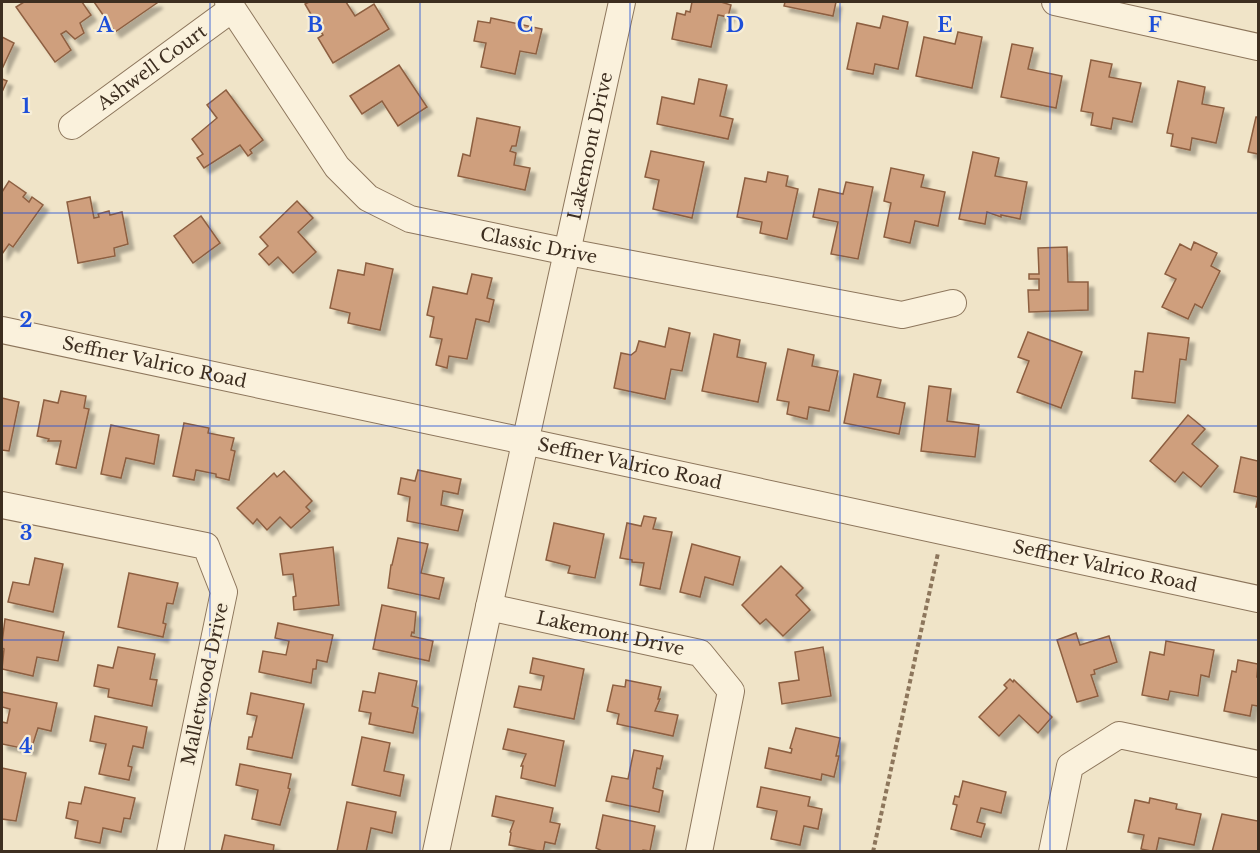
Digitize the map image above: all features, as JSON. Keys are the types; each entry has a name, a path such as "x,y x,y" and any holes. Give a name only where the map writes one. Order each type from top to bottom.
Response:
{"street":[{"name":"Lakemont Drive","path":"436,852 524,441 622,2"},
{"path":"1055,2 1258,47"},
{"name":"Classic Drive","path":"230,5 337,167 368,198 410,219 568,252 902,315 953,303"},
{"name":"Ashwell Court","path":"72,126 230,5"},
{"name":"Seffner Valrico Road","path":"2,330 1258,599"},
{"name":"Malletwood Drive","path":"2,504 206,546 224,592 170,852"},
{"name":"Lakemont Drive","path":"489,607 700,653 731,691 699,852"},
{"path":"1052,852 1070,766 1119,735 1258,764"}],"path":[{"path":"873,852 943,531"}],"building":[{"path":"24,2 82,2 91,15 80,23 84,33 75,39 66,31 61,34 71,50 55,62 16,7"},
{"path":"94,2 156,2 157,3 115,32"},
{"path":"309,2 346,2 355,16 374,4 389,29 333,63 318,38 323,35 305,4"},
{"path":"692,2 721,2 731,5 728,17 718,15 711,47 672,39 677,13 685,15 686,11 690,12"},
{"path":"785,2 836,2 833,16 784,6"},
{"path":"883,16 908,22 898,69 875,64 873,74 847,69 857,23 880,28"},
{"path":"491,18 542,29 536,54 520,51 515,74 481,67 486,43 474,41 478,21 490,23"},
{"path":"958,32 982,37 972,88 916,76 924,37 955,44"},
{"path":"2,37 14,43 2,69"},
{"path":"1012,44 1033,48 1028,69 1062,76 1056,108 1001,97"},
{"path":"1091,60 1112,64 1109,77 1141,83 1132,122 1113,118 1111,129 1091,125 1093,113 1081,111"},
{"path":"399,65 427,107 398,126 382,101 362,114 350,96"},
{"path":"2,79 7,81 2,92"},
{"path":"699,79 727,85 720,116 733,119 728,139 657,124 662,97 694,104"},
{"path":"1178,81 1205,87 1202,104 1224,108 1216,143 1192,138 1190,150 1171,146 1173,134 1167,133"},
{"path":"226,90 263,140 250,150 252,153 248,156 240,145 204,168 197,158 203,154 192,139 217,118 207,105"},
{"path":"1256,117 1258,117 1258,154 1248,152"},
{"path":"477,118 520,127 516,146 512,146 510,151 516,153 514,165 530,168 525,190 458,176 463,154 470,156"},
{"path":"651,151 704,162 692,218 653,209 659,180 645,177"},
{"path":"973,152 999,158 995,176 1027,182 1020,219 1001,215 1001,217 987,212 985,224 959,219"},
{"path":"891,168 924,175 921,187 945,192 938,226 915,221 910,243 884,237 891,203 884,201"},
{"path":"768,172 788,176 786,186 798,189 787,239 760,233 762,222 737,217 745,178 766,182"},
{"path":"9,181 26,193 23,197 29,202 32,197 43,205 13,247 9,244 2,254 2,192"},
{"path":"846,182 873,187 858,259 831,254 838,222 813,217 819,189 843,194"},
{"path":"90,197 94,218 99,217 98,214 109,211 110,215 122,212 128,244 114,248 115,256 78,263 67,202"},
{"path":"297,201 313,218 298,232 316,252 293,273 278,257 269,265 259,254 268,246 260,237"},
{"path":"201,216 220,243 193,263 174,236"},
{"path":"1194,242 1217,253 1211,266 1220,271 1202,308 1195,304 1188,319 1162,307 1176,279 1165,274 1180,244 1191,250"},
{"path":"1067,247 1068,282 1088,282 1088,310 1029,312 1028,290 1039,290 1039,279 1029,279 1029,274 1039,274 1038,248"},
{"path":"366,263 393,269 380,330 348,323 350,313 330,308 338,270 364,275"},
{"path":"472,274 492,278 487,298 494,300 489,322 476,319 467,359 449,356 447,368 436,365 442,339 430,337 434,317 427,315 433,287 467,294"},
{"path":"669,328 690,333 682,371 671,369 665,399 614,388 621,353 631,355 636,351 639,341 665,347"},
{"path":"1028,332 1082,352 1061,408 1017,392 1029,361 1018,357"},
{"path":"1148,333 1189,338 1186,360 1180,359 1175,403 1132,398 1135,371 1143,372"},
{"path":"714,334 740,340 737,357 766,363 758,402 702,391"},
{"path":"788,349 814,355 812,366 838,371 829,411 809,407 807,419 787,414 789,402 777,400"},
{"path":"854,374 881,380 877,397 905,403 899,434 844,423"},
{"path":"929,386 951,389 947,421 979,425 975,457 921,451"},
{"path":"61,391 86,396 84,408 89,409 76,468 56,464 61,441 48,441 49,439 37,436 44,400 58,403"},
{"path":"2,398 19,402 9,451 2,450"},
{"path":"1188,415 1205,429 1192,444 1218,466 1201,487 1183,472 1175,482 1150,461"},
{"path":"184,423 209,428 208,433 234,438 231,450 235,451 229,480 216,477 216,474 196,470 194,480 173,476"},
{"path":"111,425 159,435 154,464 126,458 121,478 101,474"},
{"path":"1241,457 1258,461 1258,497 1234,492"},
{"path":"418,470 461,479 458,494 443,491 441,505 463,510 458,531 407,521 410,497 398,494 401,478 415,481"},
{"path":"284,471 312,501 306,507 310,511 291,528 280,517 267,530 257,519 253,524 237,508 274,473 277,477"},
{"path":"644,516 656,518 653,529 672,532 660,589 640,585 644,563 620,558 627,523 641,526"},
{"path":"554,523 604,534 595,578 568,573 570,566 546,560"},
{"path":"398,538 428,544 421,573 444,578 439,599 388,588"},
{"path":"692,544 740,557 733,585 705,577 700,597 680,592"},
{"path":"333,547 339,605 294,610 293,597 296,596 293,574 283,575 280,554"},
{"path":"35,558 63,564 53,612 8,602 13,582 29,585"},
{"path":"781,566 803,588 796,595 810,610 783,636 766,619 760,624 742,605"},
{"path":"129,573 178,583 173,604 167,603 163,637 118,627"},
{"path":"382,605 416,612 414,633 412,632 411,636 433,641 429,661 373,649"},
{"path":"5,619 64,632 58,661 37,657 33,676 2,669"},
{"path":"278,623 333,635 327,662 317,660 311,683 259,672 263,651 286,655 289,641 275,638"},
{"path":"1076,633 1080,645 1109,636 1117,662 1094,670 1095,674 1091,675 1098,696 1077,702 1057,640"},
{"path":"1166,641 1214,650 1209,677 1201,675 1198,696 1170,691 1168,700 1142,695 1150,652 1164,655"},
{"path":"118,647 155,654 150,679 157,680 152,706 108,697 109,689 94,686 98,665 113,668"},
{"path":"823,647 831,696 782,704 779,683 799,680 795,652"},
{"path":"533,658 584,669 574,719 514,707 519,686 541,690 544,676 530,673"},
{"path":"1238,660 1258,664 1258,706 1252,705 1250,716 1224,711 1232,671 1236,672"},
{"path":"379,673 417,681 412,706 418,708 413,733 369,724 371,713 359,711 363,691 375,693"},
{"path":"1010,679 1013,682 1014,680 1052,717 1038,733 1019,715 999,736 979,717 1007,688 1004,685"},
{"path":"626,680 661,687 658,699 660,699 655,711 678,715 673,736 617,724 619,714 607,711 613,685 625,687"},
{"path":"2,692 57,703 51,731 38,728 31,750 2,744 2,722 7,723 10,709 2,707"},
{"path":"251,693 304,704 292,758 247,749 257,716 247,714"},
{"path":"95,716 147,727 143,748 133,746 128,766 132,767 129,780 99,774 106,744 90,741"},
{"path":"796,728 840,738 834,777 822,774 821,780 765,768 769,748 791,753 790,748"},
{"path":"508,729 564,741 555,786 521,778 523,766 521,766 526,754 503,749"},
{"path":"362,737 390,743 384,771 404,775 400,796 352,785"},
{"path":"634,750 663,756 660,769 657,768 653,788 663,791 659,812 606,801 612,776 628,779"},
{"path":"240,764 291,774 288,788 290,789 280,825 252,819 258,790 236,785"},
{"path":"2,768 26,773 16,821 2,819"},
{"path":"963,781 1006,792 1001,813 981,808 977,822 985,824 981,837 951,829 957,805 953,804 955,796 959,797"},
{"path":"85,787 135,798 130,819 124,818 121,832 103,828 100,843 75,838 78,821 66,818 69,802 81,804"},
{"path":"761,787 810,797 808,806 822,809 818,829 804,826 800,845 771,839 777,811 757,807"},
{"path":"496,796 553,808 550,822 560,824 555,844 545,842 543,852 509,845 514,821 492,816"},
{"path":"1150,798 1177,804 1176,809 1201,814 1194,845 1159,838 1156,852 1141,849 1144,835 1128,832 1135,800 1149,803"},
{"path":"347,802 396,812 392,833 371,828 366,852 337,851"},
{"path":"1222,814 1258,821 1258,852 1212,852"},
{"path":"603,815 655,826 650,851 604,852 596,848"},
{"path":"225,835 274,845 273,852 221,852"}]}
